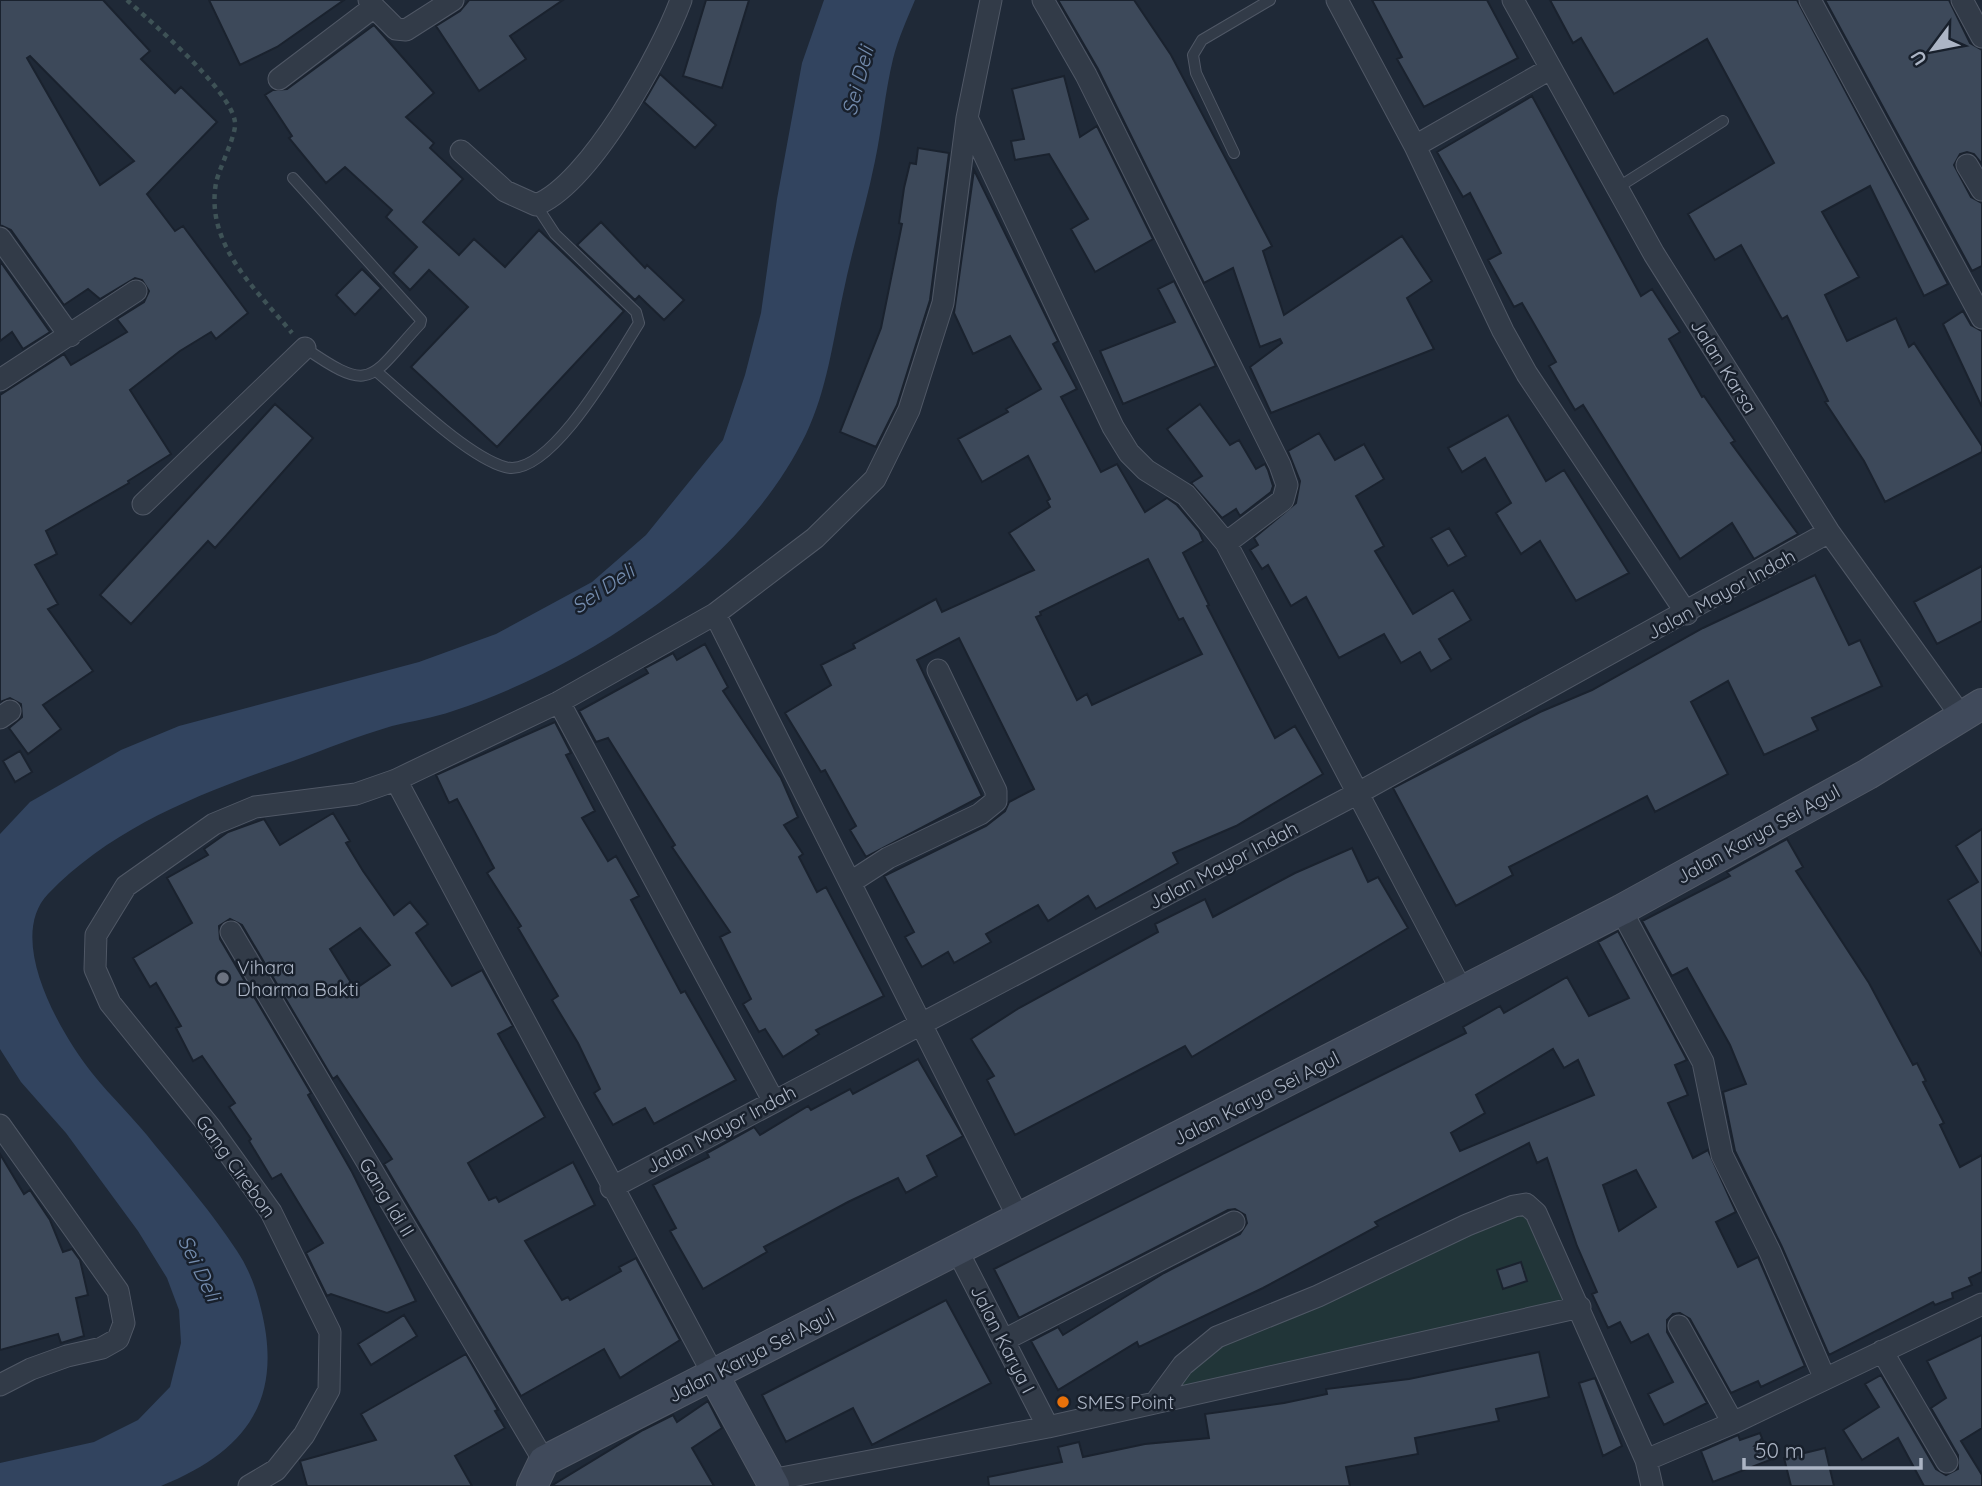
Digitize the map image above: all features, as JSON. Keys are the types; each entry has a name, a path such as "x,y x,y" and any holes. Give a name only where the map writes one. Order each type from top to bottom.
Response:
{"main road":[{"name":"Jalan Karya Sei Agul","path":"538,1474 713,1374 1621,910 1868,774 1971,710"},
{"path":"713,1374 772,1483"}],"street":[{"path":"279,79 372,3 396,29 406,30 415,27 453,0"},
{"path":"461,151 505,191 536,205 548,201 579,172 648,72 667,36 681,0"},
{"path":"713,1374 611,1188 396,780 559,702 715,614 815,538 875,479 909,410 943,303 967,118 991,0"},
{"path":"1043,0 1086,75 1176,261 1280,465 1287,485 1283,500 1226,543"},
{"path":"1337,0 1415,146 1503,331 1527,374 1687,614"},
{"name":"Jalan Karsa","path":"1513,0 1654,254 1829,532 1971,710"},
{"path":"1810,0 1982,318"},
{"path":"1962,0 1982,37"},
{"path":"1415,146 1550,69"},
{"path":"967,118 1113,427 1129,453 1146,470 1186,495 1226,543 1360,792 1463,993"},
{"path":"1967,165 1982,190"},
{"path":"0,238 70,336"},
{"path":"0,380 136,291"},
{"path":"143,505 304,348"},
{"name":"Jalan Mayor Indah","path":"611,1188 1360,792 1687,614 1829,532"},
{"path":"715,614 1019,1219"},
{"path":"851,883 888,858 980,814 996,801 996,791 939,670"},
{"path":"559,702 773,1100"},
{"name":"Gang Cirebon","path":"249,1486 276,1469 304,1435 328,1390 330,1332 271,1212 210,1127 110,1003 95,969 96,934 126,886 214,824 255,807 356,794 396,780"},
{"path":"1621,910 1703,1062 1722,1154 1770,1252 1825,1379"},
{"name":"Gang Idi II","path":"231,932 538,1474"},
{"path":"0,1125 118,1291 124,1323 118,1339 102,1349 67,1356 0,1385"},
{"path":"1155,1403 1183,1365 1217,1337 1318,1296 1514,1206 1526,1204 1536,1213 1580,1307 1646,1460 1652,1486"},
{"path":"1004,1340 1234,1222"},
{"name":"Jalan Karya I","path":"957,1250 1048,1427"},
{"path":"1646,1460 1733,1423 1982,1304"},
{"path":"772,1483 1048,1427 1580,1307"},
{"path":"1679,1326 1733,1423"},
{"path":"1882,1352 1947,1462"}],"lane":[{"path":"1234,153 1196,73 1193,55 1202,40 1270,0"},
{"path":"1617,188 1723,121"},
{"path":"293,178 421,320 376,371 356,377 340,372 304,348"},
{"path":"376,371 483,458 508,468 528,465 546,451 577,419 639,323 636,312 555,234 536,205"}],"path":[{"path":"127,0 177,47 229,107 236,123 216,182 213,213 217,227 237,266 304,348"}],"green space":[{"path":"1526,1206 1577,1305 1165,1394 1202,1350"}],"water":[{"name":"Sei Deli","path":"824,0 915,0 893,59 871,178 819,400 806,434 778,482 743,527 702,568 656,605 607,638 556,667 504,692 453,711 354,738 227,785 162,813 102,848 74,870 48,894 36,913 32,935 35,960 53,1011 79,1056 186,1183 218,1223 241,1258 252,1279 261,1309 267,1341 267,1370 262,1396 252,1419 236,1439 216,1457 161,1486 0,1486 0,1463 94,1442 138,1420 170,1387 181,1343 179,1310 167,1278 138,1231 66,1133 21,1082 0,1049 0,834 30,802 121,750 179,726 419,662 496,634 592,582 646,535 723,440 745,375 761,313 777,199 802,63"}],"building":[{"path":"0,0 103,0 150,51 141,59 175,93 181,87 217,122 147,194 175,231 183,226 248,313 216,339 211,332 180,351 130,390 171,454 128,481 129,483 46,531 57,554 35,565 58,604 48,609 93,671 43,705 61,729 28,754 9,728 22,717 21,704 10,698 0,702 0,395 64,354 71,365 127,332 117,319 144,302 149,291 142,280 135,278 100,299 88,289 64,305 11,230 0,225","holes":["30,56 134,161 100,185 27,58"]},
{"path":"209,0 344,0 277,47 240,65"},
{"path":"469,0 563,0 510,36 526,59 479,91 436,26 460,11"},
{"path":"706,0 749,0 722,88 683,76"},
{"path":"1058,0 1134,0 1171,55 1272,246 1263,251 1284,315 1402,236 1432,281 1407,298 1434,349 1271,413 1250,367 1282,343 1280,339 1260,347 1233,268 1204,283 1098,69"},
{"path":"1372,0 1487,0 1518,58 1424,107 1397,59 1402,57"},
{"path":"1550,0 1797,0 1948,284 1924,296 1870,186 1822,212 1859,277 1825,295 1847,341 1896,318 1909,347 1914,343 1982,446 1982,452 1885,502 1864,461 1825,402 1828,401 1787,316 1782,319 1741,245 1715,260 1688,214 1774,163 1707,39 1614,94 1581,38 1573,43"},
{"path":"1825,0 1949,0 1970,43 1982,50 1982,164 1974,154 1967,152 1960,154 1954,165 1971,197 1982,203 1982,266 1972,271"},
{"path":"374,25 434,93 406,117 434,143 430,148 463,179 423,222 459,255 474,239 505,267 539,230 624,311 497,447 411,367 468,307 429,270 410,290 393,273 417,247 386,217 392,210 345,167 326,183 289,138 292,136 265,95 273,90 287,89"},
{"path":"660,74 716,125 695,148 644,102"},
{"path":"1064,76 1080,137 1097,126 1153,239 1095,272 1071,229 1088,219 1049,154 1015,160 1011,141 1024,139 1012,89"},
{"path":"1532,96 1641,296 1652,289 1680,332 1669,339 1702,397 1704,396 1735,441 1731,443 1798,534 1754,559 1732,523 1680,559 1583,405 1575,410 1549,366 1556,362 1522,303 1514,307 1488,260 1501,253 1470,193 1463,197 1437,152"},
{"path":"918,148 949,153 930,300 897,405 876,447 840,432 881,328 902,224 899,223 904,188 910,163 916,164"},
{"path":"974,170 1058,341 1053,344 1077,389 1061,397 1101,472 1117,464 1145,512 1167,498 1177,505 1199,531 1203,541 1183,553 1209,605 1207,606 1275,738 1295,726 1323,774 1236,826 1173,853 1178,863 1096,909 1088,896 1048,921 1038,905 986,934 991,942 954,963 948,952 922,967 905,937 914,932 884,876 986,826 1005,811 1009,802 1034,789 959,638 917,660 982,796 866,857 850,830 856,826 825,770 821,772 785,713 831,685 821,665 855,648 853,644 936,599 942,612 1034,570 1009,533 1050,507 1047,501 1050,499 1028,456 982,482 958,439 1008,412 1006,409 1041,389 1010,336 973,354 954,313","holes":["1148,559 1179,620 1183,618 1202,654 1092,705 1087,694 1077,700 1036,617 1041,615 1040,612"]},
{"path":"601,222 645,268 647,265 684,300 664,320 639,296 635,300 577,245"},
{"path":"0,261 50,332 23,349 12,332 0,341"},
{"path":"362,269 381,288 355,315 336,295"},
{"path":"1174,281 1216,366 1123,404 1100,351 1175,322 1158,289"},
{"path":"1963,311 1971,325 1982,331 1982,407 1943,324"},
{"path":"275,404 313,438 215,548 208,541 131,624 100,595"},
{"path":"1200,404 1230,445 1239,440 1256,469 1265,464 1268,470 1273,486 1271,492 1240,516 1236,509 1222,518 1191,483 1202,476 1167,429"},
{"path":"1508,415 1546,481 1564,470 1629,573 1576,601 1540,541 1521,554 1496,513 1511,503 1485,458 1462,472 1448,448"},
{"path":"1319,433 1335,460 1364,444 1384,479 1356,496 1384,546 1375,551 1413,614 1453,590 1471,620 1439,639 1451,659 1431,671 1420,652 1401,663 1384,634 1339,658 1306,597 1291,606 1268,565 1262,569 1250,550 1258,545 1254,538 1296,503 1300,481 1288,451"},
{"path":"1449,528 1466,556 1448,566 1431,538"},
{"path":"1982,566 1982,621 1937,644 1914,602"},
{"path":"1815,575 1849,645 1860,640 1882,686 1812,718 1818,730 1764,755 1728,681 1691,702 1728,774 1655,812 1647,796 1509,867 1513,875 1456,906 1393,788 1540,712 1592,690 1703,628"},
{"path":"705,644 728,687 723,691 781,778 798,817 784,825 803,854 799,857 817,892 826,887 884,996 816,1030 819,1034 783,1057 765,1029 759,1032 743,1004 751,999 720,937 730,932 672,847 675,845 608,738 596,742 579,711 648,673 645,668 673,653 677,660"},
{"path":"555,722 571,753 566,755 595,811 582,818 608,861 616,856 639,896 631,900 681,993 685,991 736,1080 654,1124 645,1108 613,1125 594,1093 600,1089 578,1043 552,1000 558,996 518,928 521,926 487,873 494,868 457,799 449,803 436,775"},
{"path":"20,751 32,772 15,782 3,761"},
{"path":"333,813 350,841 346,843 394,915 410,902 428,924 416,933 452,986 482,970 513,1026 498,1034 545,1117 468,1163 489,1200 496,1197 499,1202 573,1162 595,1205 525,1241 562,1300 568,1297 570,1300 621,1271 619,1267 636,1258 680,1340 620,1378 604,1349 521,1396 384,1164 392,1159 337,1076 333,1079 242,925 230,919 219,926 220,939 311,1093 308,1095 352,1172 416,1301 387,1313 331,1294 327,1296 306,1253 323,1243 281,1174 272,1179 249,1141 251,1139 229,1107 235,1103 202,1056 193,1061 176,1028 181,1026 156,983 150,987 133,958 192,923 167,878 208,855 204,849 228,832 264,819 280,845","holes":["360,928 390,965 355,989 330,949"]},
{"path":"1982,829 1982,956 1948,900 1978,882 1956,846"},
{"path":"1787,839 1803,867 1796,871 1869,983 1913,1065 1917,1063 1926,1081 1923,1082 1944,1123 1940,1125 1960,1167 1982,1155 1982,1272 1969,1278 1972,1285 1952,1293 1953,1298 1935,1305 1933,1302 1829,1355 1782,1247 1735,1151 1723,1092 1746,1084 1730,1045 1687,968 1672,976 1642,921 1730,876 1727,872"},
{"path":"1352,848 1368,882 1378,877 1408,928 1192,1057 1185,1046 1015,1135 987,1080 994,1076 971,1039 1019,1008 1158,932 1155,924 1205,899 1213,917 1295,873"},
{"path":"1618,931 1687,1060 1675,1065 1688,1095 1668,1103 1693,1158 1708,1150 1736,1212 1716,1222 1738,1267 1758,1257 1805,1366 1761,1387 1758,1381 1731,1393 1690,1319 1680,1313 1673,1314 1667,1320 1667,1332 1707,1403 1664,1425 1648,1394 1673,1382 1648,1334 1631,1343 1620,1322 1608,1328 1592,1294 1597,1292 1577,1246 1547,1158 1537,1163 1529,1143 1375,1222 1378,1226 1263,1288 1139,1347 1137,1342 1058,1390 1031,1341 1058,1327 1063,1335 1164,1273 1240,1234 1247,1223 1245,1215 1235,1209 1228,1210 1019,1318 994,1269 1466,1033 1463,1027 1500,1006 1504,1013 1567,977 1589,1016 1629,998 1598,942","holes":["1553,1049 1564,1068 1578,1060 1594,1095 1460,1151 1451,1133 1485,1113 1476,1095","1636,1170 1656,1207 1619,1231 1603,1185"]},
{"path":"918,1059 963,1136 927,1156 937,1176 906,1193 898,1178 848,1202 764,1247 767,1252 703,1289 670,1231 676,1228 653,1185 709,1157 707,1153 754,1127 760,1135 808,1106 811,1110 850,1089 853,1094"},
{"path":"0,1154 24,1194 30,1190 50,1220 63,1252 72,1249 80,1260 88,1295 76,1298 84,1336 61,1343 58,1334 0,1350"},
{"path":"1521,1262 1527,1281 1503,1289 1497,1270"},
{"path":"946,1300 991,1383 872,1445 853,1408 786,1442 762,1395"},
{"path":"404,1315 417,1336 371,1365 358,1344"},
{"path":"1982,1335 1982,1428 1961,1441 1982,1475 1982,1486 1924,1486 1898,1438 1862,1460 1843,1430 1879,1407 1865,1384 1881,1375 1936,1469 1946,1475 1958,1469 1958,1455 1931,1408 1946,1398 1927,1361"},
{"path":"1539,1352 1549,1397 1496,1409 1499,1421 1415,1438 1418,1454 1346,1467 1350,1486 989,1486 988,1477 1062,1462 1058,1447 1079,1442 1083,1457 1145,1444 1209,1438 1205,1414 1284,1403 1327,1394 1326,1389 1409,1379"},
{"path":"466,1354 498,1410 495,1411 505,1428 455,1456 472,1486 307,1486 300,1461 376,1440 361,1414"},
{"path":"1595,1378 1622,1446 1603,1456 1579,1383"},
{"path":"708,1401 722,1428 692,1448 714,1486 551,1486 643,1430 673,1415 677,1422"},
{"path":"1760,1433 1770,1460 1713,1482 1701,1451 1738,1435 1740,1440"},
{"path":"1825,1448 1834,1486 1791,1486 1784,1458"}],"place":[{"name":"Vihara Dharma Bakti","path":"223,978"},
{"name":"SMES Point","path":"1063,1402"}]}
